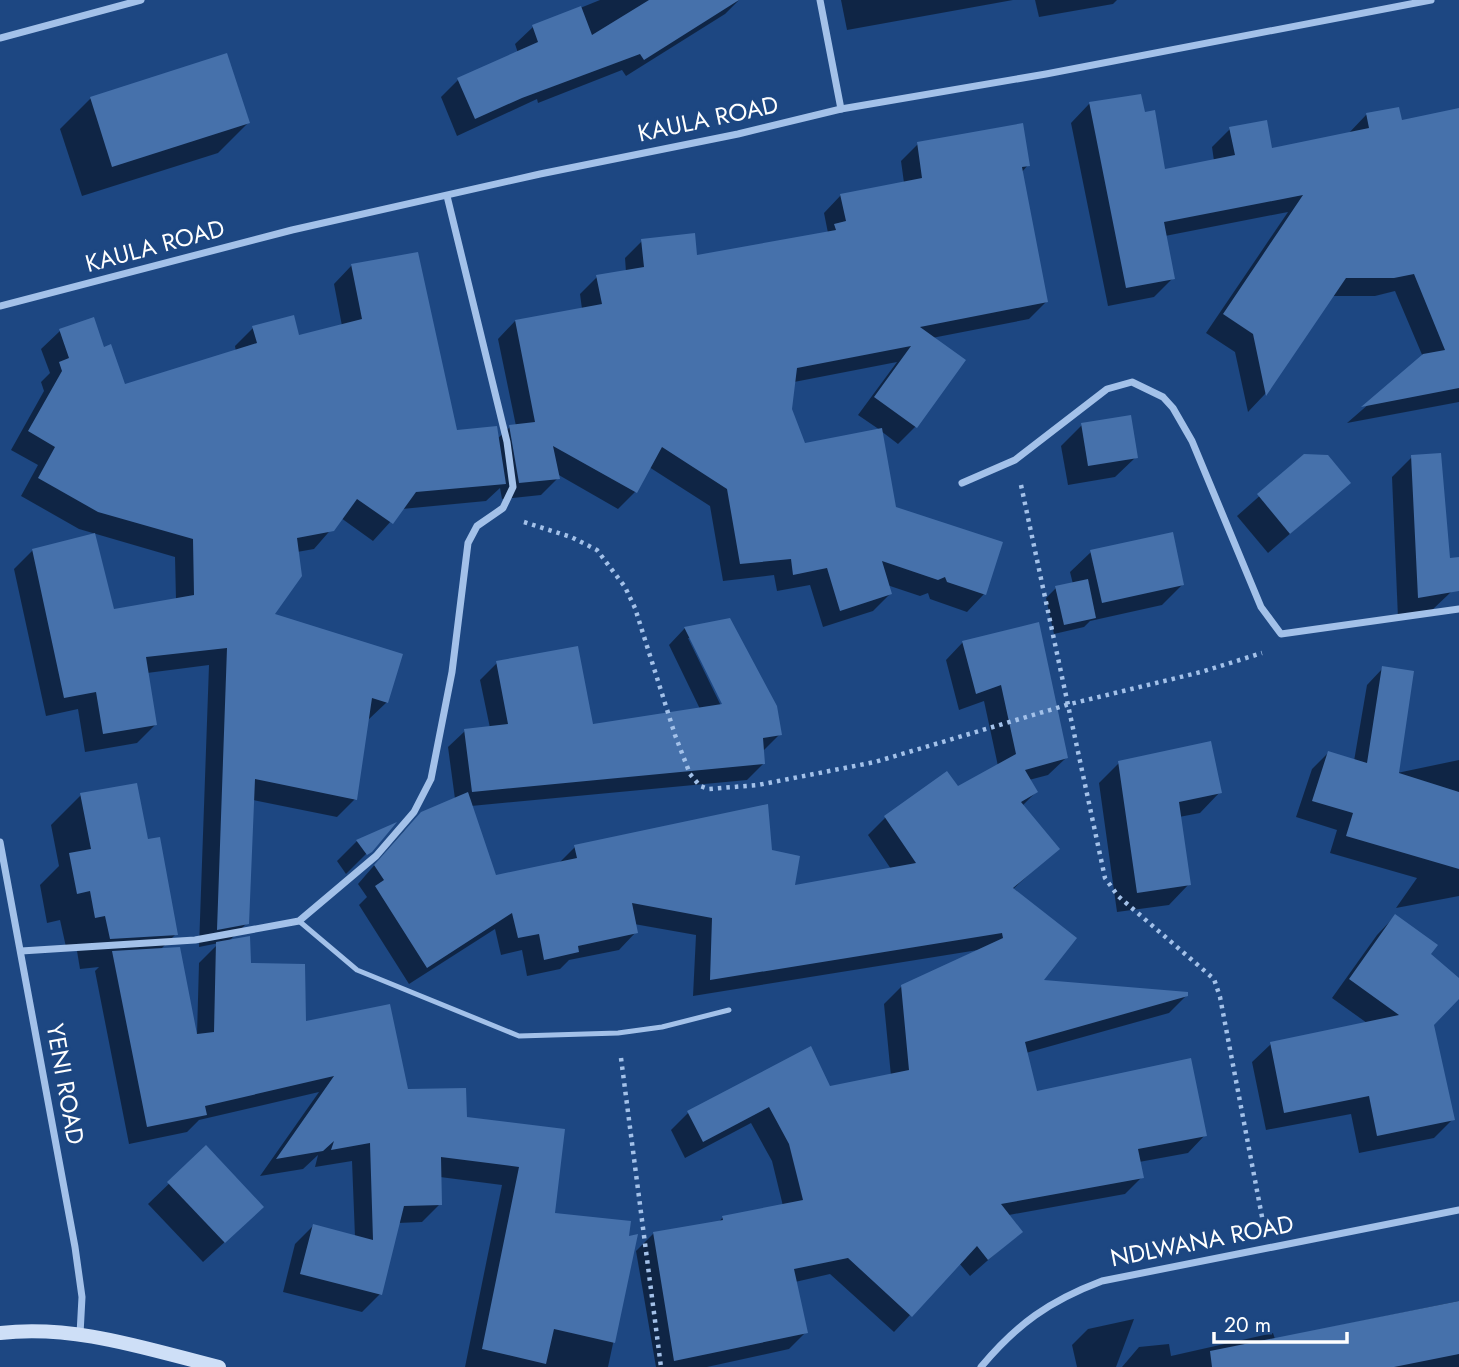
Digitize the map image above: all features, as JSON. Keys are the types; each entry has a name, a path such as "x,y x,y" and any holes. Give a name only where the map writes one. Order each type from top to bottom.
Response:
{"street":[{"path":"0,38 141,0"},
{"path":"820,0 841,109"},
{"name":"KAULA ROAD","path":"0,306 292,230 738,134 841,109 1046,74 1431,0"},
{"path":"21,951 195,940 299,921 376,856 414,812 431,779 452,672 468,543 477,526 503,508 513,487 506,442 447,196"},
{"path":"962,483 1015,460 1107,389 1132,382 1163,397 1174,408 1192,440 1261,607 1281,634 1459,609"},
{"name":"YENI ROAD","path":"0,842 75,1247 82,1297 80,1334"},
{"name":"NDLWANA ROAD","path":"981,1367 1018,1326 1063,1295 1102,1281 1459,1210"},
{"path":"0,1333 34,1329 80,1334 219,1367"}],"lane":[{"path":"299,921 357,970 519,1036 618,1033 662,1027 729,1010"}],"path":[{"path":"1015,460 1070,704 1105,878 1118,896 1214,979 1220,997 1268,1247"},
{"path":"503,508 519,520 571,537 597,550 625,587 635,608 690,774 700,786 709,789 758,785 875,762 1070,704 1260,655 1281,634"},
{"path":"618,1033 661,1367"}],"building":[{"path":"649,0 739,0 644,60 640,54 522,98 475,119 457,78 538,42 532,25 581,6 592,35"},
{"path":"227,53 250,123 112,167 90,97"},
{"path":"1141,94 1145,112 1155,110 1165,169 1235,155 1229,127 1267,120 1272,148 1369,128 1366,113 1399,107 1402,120 1459,108 1459,388 1361,407 1423,354 1445,350 1414,274 1394,278 1346,278 1266,396 1253,334 1223,314 1303,195 1164,222 1175,279 1126,288 1089,102"},
{"path":"1023,123 1030,166 1022,167 1048,302 920,327 966,360 917,428 874,397 911,346 797,368 792,409 805,443 882,428 896,507 1003,542 986,595 947,582 945,577 938,580 882,561 892,594 840,611 827,568 793,575 791,559 740,564 727,489 662,447 637,493 553,446 560,479 519,483 509,425 535,422 515,320 602,304 596,275 644,267 641,239 695,233 697,255 836,230 834,224 846,221 840,194 922,178 917,142"},
{"path":"418,252 457,430 497,426 506,484 416,492 393,524 357,499 334,531 297,538 302,576 275,614 403,654 388,703 372,698 357,800 255,779 249,924 217,930 227,648 146,657 157,725 103,734 96,692 64,698 32,549 95,533 114,609 194,595 193,539 98,512 38,478 55,447 28,431 62,371 59,362 69,358 59,329 94,317 104,347 111,344 125,384 257,343 252,326 294,315 299,335 362,319 351,264"},
{"path":"1131,415 1138,458 1088,466 1081,423"},
{"path":"1441,453 1450,558 1459,557 1459,591 1418,598 1411,455"},
{"path":"1304,454 1328,455 1351,483 1290,534 1257,494"},
{"path":"1173,532 1184,585 1102,603 1090,550"},
{"path":"1088,579 1096,618 1064,625 1055,586"},
{"path":"730,618 777,706 782,735 763,738 765,764 472,792 464,729 508,724 496,661 578,646 593,724 722,704 684,627"},
{"path":"1039,622 1068,758 1025,770 1038,792 1021,802 1060,849 1013,888 1077,938 1044,980 1188,992 1188,996 1025,1042 1037,1091 1191,1058 1207,1136 1138,1149 1144,1178 1001,1204 1023,1232 988,1260 977,1246 912,1317 848,1258 794,1269 808,1333 674,1361 653,1232 723,1220 722,1216 803,1200 789,1144 769,1107 703,1142 687,1111 811,1046 830,1086 909,1070 901,985 1003,938 1002,933 710,980 712,918 632,903 638,933 578,946 579,952 544,960 539,934 518,938 512,913 427,968 375,886 384,880 374,865 421,812 468,792 496,875 577,858 574,845 768,804 772,850 800,856 795,885 916,863 884,816 947,771 958,786 1016,754 1001,685 976,694 962,641"},
{"path":"1382,666 1414,671 1399,773 1459,792 1459,869 1346,836 1353,813 1312,801 1328,751 1367,763"},
{"path":"1211,741 1222,793 1179,802 1191,885 1137,893 1118,761"},
{"path":"137,783 148,839 160,837 178,935 110,939 105,916 95,918 90,891 77,894 69,853 91,849 80,793"},
{"path":"397,822 367,855 356,840"},
{"path":"1395,914 1438,945 1431,954 1459,978 1459,999 1434,1025 1455,1120 1377,1136 1369,1096 1284,1113 1270,1042 1399,1015 1349,979"},
{"path":"250,936 251,963 305,964 306,1021 390,1004 408,1089 466,1088 467,1117 565,1129 555,1213 631,1221 629,1236 638,1234 615,1343 554,1329 546,1364 482,1349 519,1167 441,1157 442,1205 404,1206 382,1295 300,1274 313,1224 373,1240 370,1143 331,1150 334,1141 323,1151 276,1159 334,1076 205,1106 207,1115 147,1127 112,951 180,947 197,1034 214,1032 216,942"},
{"path":"206,1145 264,1207 225,1243 167,1182"},
{"path":"1459,1301 1459,1354 1394,1367 1212,1367 1210,1351"}]}
